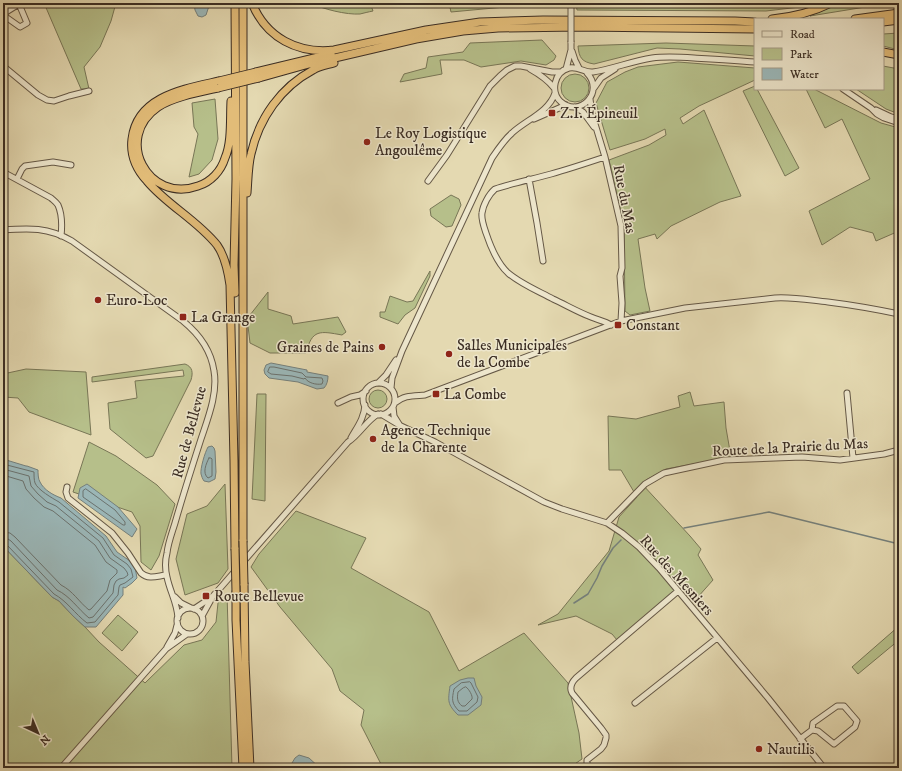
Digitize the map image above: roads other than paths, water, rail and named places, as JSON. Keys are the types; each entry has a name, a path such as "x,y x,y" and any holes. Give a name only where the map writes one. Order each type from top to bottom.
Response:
{"highway":[{"path":"234,461 236,326 234,265 236,179 235,3"},
{"path":"243,3 243,540 245,662 250,768"},
{"path":"252,3 262,22 273,33 287,42 304,49 319,51 334,50 444,26 497,21 735,21 754,26"},
{"path":"778,18 795,15 831,3"},
{"path":"862,18 899,13"},
{"path":"235,17 229,140 226,158 211,179 203,184 180,190 161,184 152,178 145,170 137,151 139,130 144,120 159,106 219,84 257,75 309,64 416,39 463,31 498,28 754,26"},
{"path":"884,22 899,20"},
{"path":"257,75 389,38"},
{"path":"242,284 248,176 251,154 261,123 271,107 282,93 314,69 416,39"},
{"path":"884,52 899,55"},
{"path":"219,84 198,86 165,96 156,101 142,113 133,132 131,144 132,155 136,165 146,180 154,190 208,234 218,246 225,260 228,272 230,285 238,659 243,768"}],"street":[{"path":"19,4 27,23 20,26 3,15 19,4"},
{"path":"571,5 571,50 574,60 579,68 587,73 592,79 594,88"},
{"path":"401,426 394,416 395,397 392,390 392,378 402,351 492,158 508,136 548,105 554,98 556,80 564,71 571,50"},
{"path":"587,73 617,67 643,59 664,57 754,62"},
{"path":"3,66 38,95 47,100 60,100 89,91"},
{"path":"428,181 447,155 490,86 507,70 515,66 552,72 579,68"},
{"path":"527,68 551,84 559,100 566,105 574,107 583,104 590,99 594,88 601,78 617,67"},
{"path":"844,90 871,108 899,119"},
{"name":"Rue du Mas","path":"590,99 592,114 605,158 621,226 621,321"},
{"path":"527,121 566,105"},
{"name":"Rue du Mas","path":"574,107 583,112 597,131"},
{"path":"871,108 884,118 899,123"},
{"path":"605,158 495,189 485,205 482,216 487,235 495,255 508,273 578,311 611,325"},
{"path":"17,179 25,166 53,162 71,165"},
{"path":"3,172 51,198 57,203 60,210 62,230 61,236"},
{"path":"529,179 543,261"},
{"name":"Rue de Bellevue","path":"3,230 39,229 51,232 72,241 193,329 205,345 211,357 215,379 212,401 180,505 167,552 165,565 166,576 174,596 178,618"},
{"path":"348,442 353,440 370,420 379,414 388,412 400,399 425,395 621,321 685,308 790,297 857,306 899,314"},
{"path":"338,402 360,395 370,386 382,380 402,351"},
{"path":"378,383 387,385 397,395 405,397"},
{"path":"178,624 181,630 187,634 194,634 200,630 203,623 202,616 213,596 348,442 361,422 364,413 365,394 367,390"},
{"path":"847,393 853,458"},
{"path":"351,397 365,404 368,410 379,414"},
{"name":"Rue des Mesniers","path":"379,414 441,445 544,502 607,523 622,533 639,547 659,568 824,768"},
{"name":"Route de la Prairie du Mas","path":"607,523 645,484 664,473 724,460 802,456 840,460 884,454 899,450"},
{"path":"67,487 66,492 68,498 112,533 123,545 141,573 150,578 166,576"},
{"path":"588,768 586,764 587,760 601,749 604,745 606,735 572,693 570,688 572,683 678,591"},
{"path":"174,596 181,603 200,613 202,616"},
{"path":"61,768 166,649 175,633 178,618 181,612 192,609 213,596"},
{"path":"166,649 187,634"},
{"path":"635,703 717,638"},
{"path":"800,739 812,730 813,723 837,706 844,706 857,721 855,727 834,744 818,732 812,730"}],"water":[{"path":"194,3 210,3 206,15 202,17 198,16"},
{"path":"271,363 328,376 327,384 324,388 317,389 298,382 269,378 265,374 264,370 266,365"},
{"path":"212,446 215,451 216,472 215,479 209,482 204,481 201,472 207,449 208,447"},
{"path":"3,459 38,470 39,479 46,490 61,498 106,536 117,552 130,561 135,567 137,578 125,588 123,587 123,595 96,627 85,627 59,601 52,597 3,546"},
{"path":"87,484 118,507 137,529 132,537 78,498 80,488"},
{"path":"474,678 476,686 482,697 481,705 468,715 458,715 449,702 450,686 460,680"},
{"path":"299,755 309,758 320,768 289,768 295,758"}],"waterway":[{"path":"684,528 769,512 899,544"},
{"path":"574,603 588,594 602,566 613,548 621,540"}],"place":[{"name":"Z.I. Épineuil","path":"552,113"},
{"name":"Le Roy Logistique Angoulême","path":"367,142"},
{"name":"Euro-Loc","path":"98,300"},
{"name":"La Grange","path":"183,317"},
{"name":"Constant","path":"618,325"},
{"name":"Graines de Pains","path":"382,347"},
{"name":"Salles Municipales de la Combe","path":"449,354"},
{"name":"La Combe","path":"436,394"},
{"name":"Agence Technique de la Charente","path":"373,439"},
{"name":"Route Bellevue","path":"206,596"},
{"name":"Nautilis","path":"759,749"}]}
